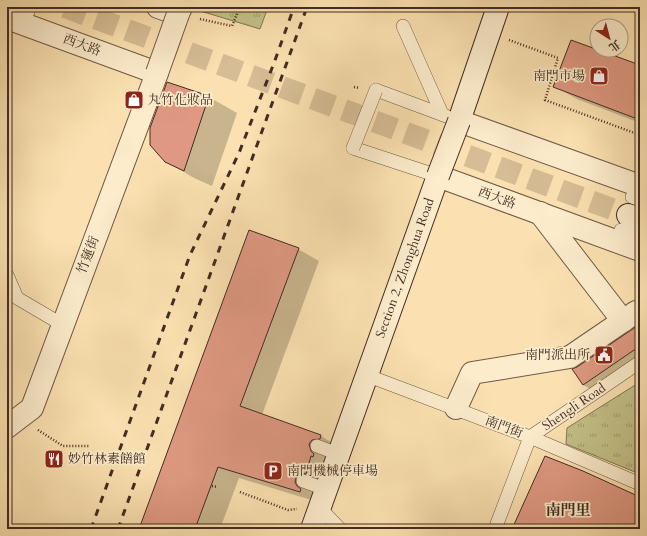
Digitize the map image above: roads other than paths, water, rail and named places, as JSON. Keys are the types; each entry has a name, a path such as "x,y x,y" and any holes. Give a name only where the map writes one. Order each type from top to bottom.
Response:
{"street":[{"name":"Section 2, Zhonghua Road","path":"312,529 438,176 451,117 489,32 498,7"},
{"name":"竹蓮街","path":"13,422 32,408 157,73 172,9"},
{"name":"西大路","path":"7,18 157,73"},
{"path":"451,117 633,208"},
{"name":"西大路","path":"438,176 640,250"},
{"path":"456,408 472,372 570,357 630,317 540,214"}],"lane":[{"path":"15,7 28,12"},
{"path":"404,26 451,117"},
{"name":"西大路","path":"438,176 353,148 376,90 451,117"},
{"path":"633,208 640,237"},
{"path":"7,276 18,298 62,325"},
{"name":"Shengli Road","path":"495,529 530,437 640,362"},
{"name":"南門街","path":"366,375 530,437 640,484"},
{"path":"317,446 338,454"},
{"path":"304,481 322,498 340,529"}],"tunnel":[{"path":"65,7 628,215"}],"railway":[{"path":"91,529 190,255 239,153 294,7"},
{"path":"118,529 307,7"}],"place":[{"name":"南門市場","path":"599,76"},
{"name":"丸竹化妝品","path":"134,100"},
{"name":"南門派出所","path":"604,355"},
{"name":"妙竹林素饍館","path":"54,459"},
{"name":"南門機械停車場","path":"273,471"}],"district":[{"name":"南門里","path":"568,510"}]}
